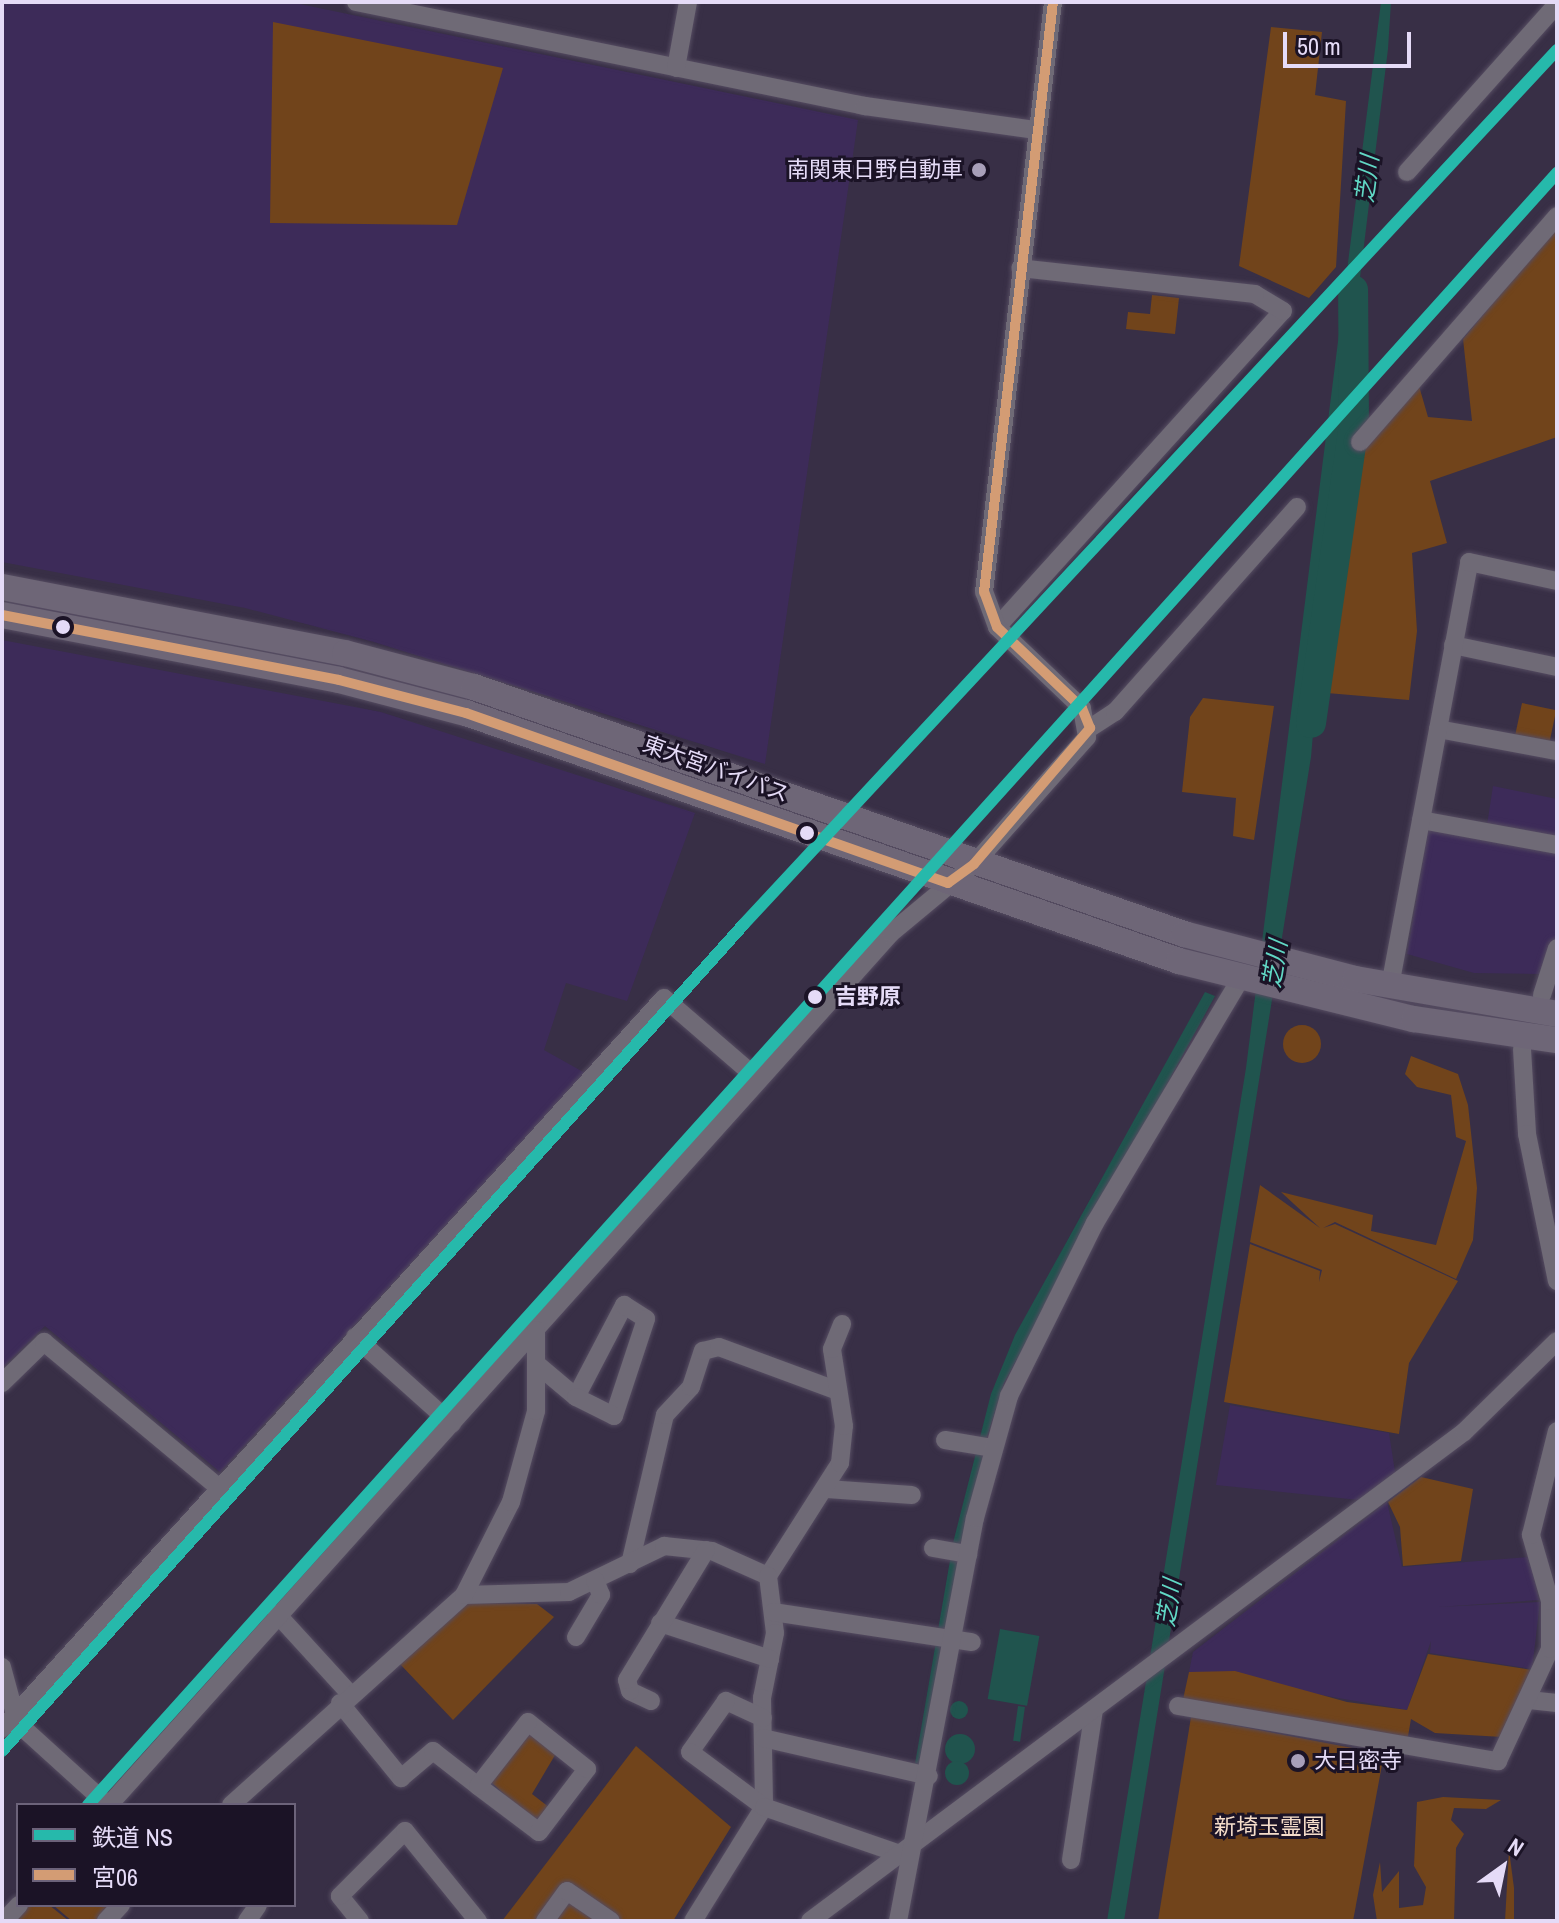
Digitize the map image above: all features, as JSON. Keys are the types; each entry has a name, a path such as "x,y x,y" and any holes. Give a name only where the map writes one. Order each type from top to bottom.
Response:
{"highway":[{"name":"東大宮バイパス","path":"2,587 345,653 474,687 974,864 1243,951 1418,992 1552,1002"},
{"name":"東大宮バイパス","path":"2,615 339,680 466,713 948,883 1241,978 1414,1019 1522,1049 1557,1054"},
{"name":"東大宮バイパス","path":"1414,1019 1557,1040"}],"street":[{"path":"356,2 865,106 1036,130"},
{"path":"676,68 688,2"},
{"path":"1053,2 984,568 997,627 1082,708 1090,728"},
{"path":"1407,172 1557,4"},
{"path":"1360,442 1557,216"},
{"path":"997,627 1283,311 1255,294 1020,268"},
{"path":"111,1803 277,1614 452,1424 891,933 974,864 1090,728 1115,712 1297,507"},
{"path":"1390,986 1469,562 1557,581"},
{"path":"1453,645 1557,667"},
{"path":"1438,729 1557,751"},
{"path":"1421,820 1557,845"},
{"path":"1552,1002 1557,948"},
{"path":"898,1921 918,1839 967,1554 993,1448 1012,1388 1036,1332 1079,1251 1153,1121 1241,978"},
{"path":"10,1721 217,1486 664,998 759,1080"},
{"path":"1522,1049 1527,1134 1557,1281"},
{"path":"539,1366 576,1397 614,1416 646,1319 624,1305 584,1393 576,1397"},
{"path":"693,1921 764,1807 763,1718 773,1612 768,1576 827,1489 845,1444 832,1349 842,1324"},
{"path":"233,1803 464,1595 511,1502 536,1411 539,1366 536,1330"},
{"path":"355,1337 452,1424"},
{"path":"810,1921 1464,1432 1557,1341"},
{"path":"2,1383 44,1342 217,1486"},
{"path":"630,1564 665,1415 691,1387 703,1351 719,1347 838,1391"},
{"path":"1178,1706 1498,1761 1529,1700 1551,1624 1532,1517 1557,1431"},
{"path":"945,1440 993,1448"},
{"path":"827,1489 912,1495"},
{"path":"464,1595 534,1597 595,1580 664,1546 706,1550 768,1576"},
{"path":"938,1548 967,1554"},
{"path":"651,1701 630,1691 627,1680 706,1550"},
{"path":"576,1637 601,1595 595,1580"},
{"path":"773,1612 972,1642"},
{"path":"277,1614 345,1699 401,1778 433,1751 478,1786 539,1832 587,1769 528,1722 478,1786"},
{"path":"660,1623 770,1659"},
{"path":"2,1667 10,1721 107,1803"},
{"path":"1529,1700 1557,1703"},
{"path":"763,1718 726,1701 690,1752 764,1807 900,1854"},
{"path":"1071,1860 1094,1709"},
{"path":"763,1738 929,1776"},
{"path":"360,1921 340,1896 405,1831 478,1921"},
{"path":"545,1921 567,1891 611,1921"}],"shaded area":[{"path":"2,2 290,2 858,120 765,764 374,642 245,608 2,562"},
{"path":"2,640 381,712 695,813 627,1001 566,983 544,1050 585,1073 220,1472 45,1326 2,1368"},
{"path":"1493,786 1557,799 1557,940 1540,974 1474,973 1407,954 1429,826 1485,838"},
{"path":"1230,1405 1389,1433 1395,1472 1359,1500 1216,1485"},
{"path":"1387,1502 1402,1567 1529,1557 1539,1600 1438,1607 1540,1602 1532,1669 1430,1653 1431,1641 1407,1710 1189,1672 1193,1652"}],"green space":[{"path":"273,22 503,68 457,225 270,223"},
{"path":"1271,27 1322,32 1315,95 1346,101 1336,267 1309,298 1239,266"},
{"path":"1557,226 1557,437 1430,481 1447,543 1412,553 1417,631 1409,700 1327,693 1361,429 1419,386 1428,417 1472,421 1463,339"},
{"path":"1152,295 1179,298 1175,334 1126,329 1128,312 1150,314"},
{"path":"1203,698 1274,706 1254,840 1233,836 1236,798 1182,792 1190,717"},
{"path":"1522,703 1556,710 1549,745 1515,738"},
{"path":"1302,1025 1315,1031 1321,1044 1315,1057 1302,1063 1289,1057 1283,1044 1289,1031"},
{"path":"1411,1056 1458,1074 1468,1105 1477,1188 1473,1240 1456,1279 1335,1222 1323,1228 1335,1224 1458,1281 1409,1363 1399,1434 1224,1402 1250,1244 1320,1271 1319,1282 1322,1270 1250,1242 1260,1185 1320,1228 1281,1192 1373,1215 1371,1231 1436,1245 1466,1141 1456,1137 1451,1095 1417,1087 1405,1074"},
{"path":"1421,1477 1473,1489 1461,1561 1403,1566 1400,1527 1388,1502"},
{"path":"466,1603 537,1604 554,1617 453,1720 400,1664"},
{"path":"1428,1654 1532,1670 1502,1737 1435,1733 1411,1719 1407,1742 1182,1704 1189,1672 1235,1671 1347,1702 1407,1710"},
{"name":"新埼玉霊園","path":"1191,1717 1384,1754 1353,1921 1158,1921"},
{"path":"527,1732 558,1750 532,1794 550,1808 534,1822 490,1781"},
{"path":"636,1746 731,1827 673,1921 502,1921"},
{"path":"1443,1797 1501,1800 1486,1809 1454,1808 1451,1820 1464,1834 1456,1848 1454,1921 1377,1921 1373,1895 1380,1862 1382,1892 1399,1871 1399,1908 1423,1905 1426,1887 1414,1866 1417,1802"},
{"path":"1509,1850 1514,1888 1514,1921 1505,1921"},
{"path":"23,1907 52,1907 69,1921 11,1921"},
{"path":"55,1907 110,1907 95,1921 72,1921"}],"water":[{"path":"1381,2 1391,2 1388,49 1335,482 1311,757 1124,1921 1107,1921 1246,1068"},
{"path":"1205,992 1215,996 1004,1383 987,1437 925,1765 915,1764 953,1543 991,1394 1015,1335"},
{"path":"1000,1629 1039,1636 1027,1706 988,1699"},
{"path":"955,1701 963,1701 968,1710 966,1717 955,1719 950,1714 950,1706"},
{"path":"1018,1706 1025,1707 1020,1742 1013,1741"},
{"path":"960,1734 971,1738 975,1749 971,1760 960,1764 949,1760 945,1749 949,1738"},
{"path":"957,1761 966,1764 969,1773 966,1782 957,1785 948,1782 945,1773 948,1764"}],"waterway":[{"name":"芝川","path":"1311,723 1354,423 1353,290"}],"rail line":[{"name":"NS","path":"2,1751 743,925 1557,50"},
{"name":"NS","path":"90,1803 1557,173"}],"transit line":[{"name":"宮06","path":"2,615 339,680 466,713 948,883 974,864 1090,728 1082,708 997,627 984,592 1053,2"}],"place":[{"name":"南関東日野自動車","path":"979,170"},
{"name":"吉野原","path":"815,997"},
{"name":"大日密寺","path":"1298,1761"}]}
